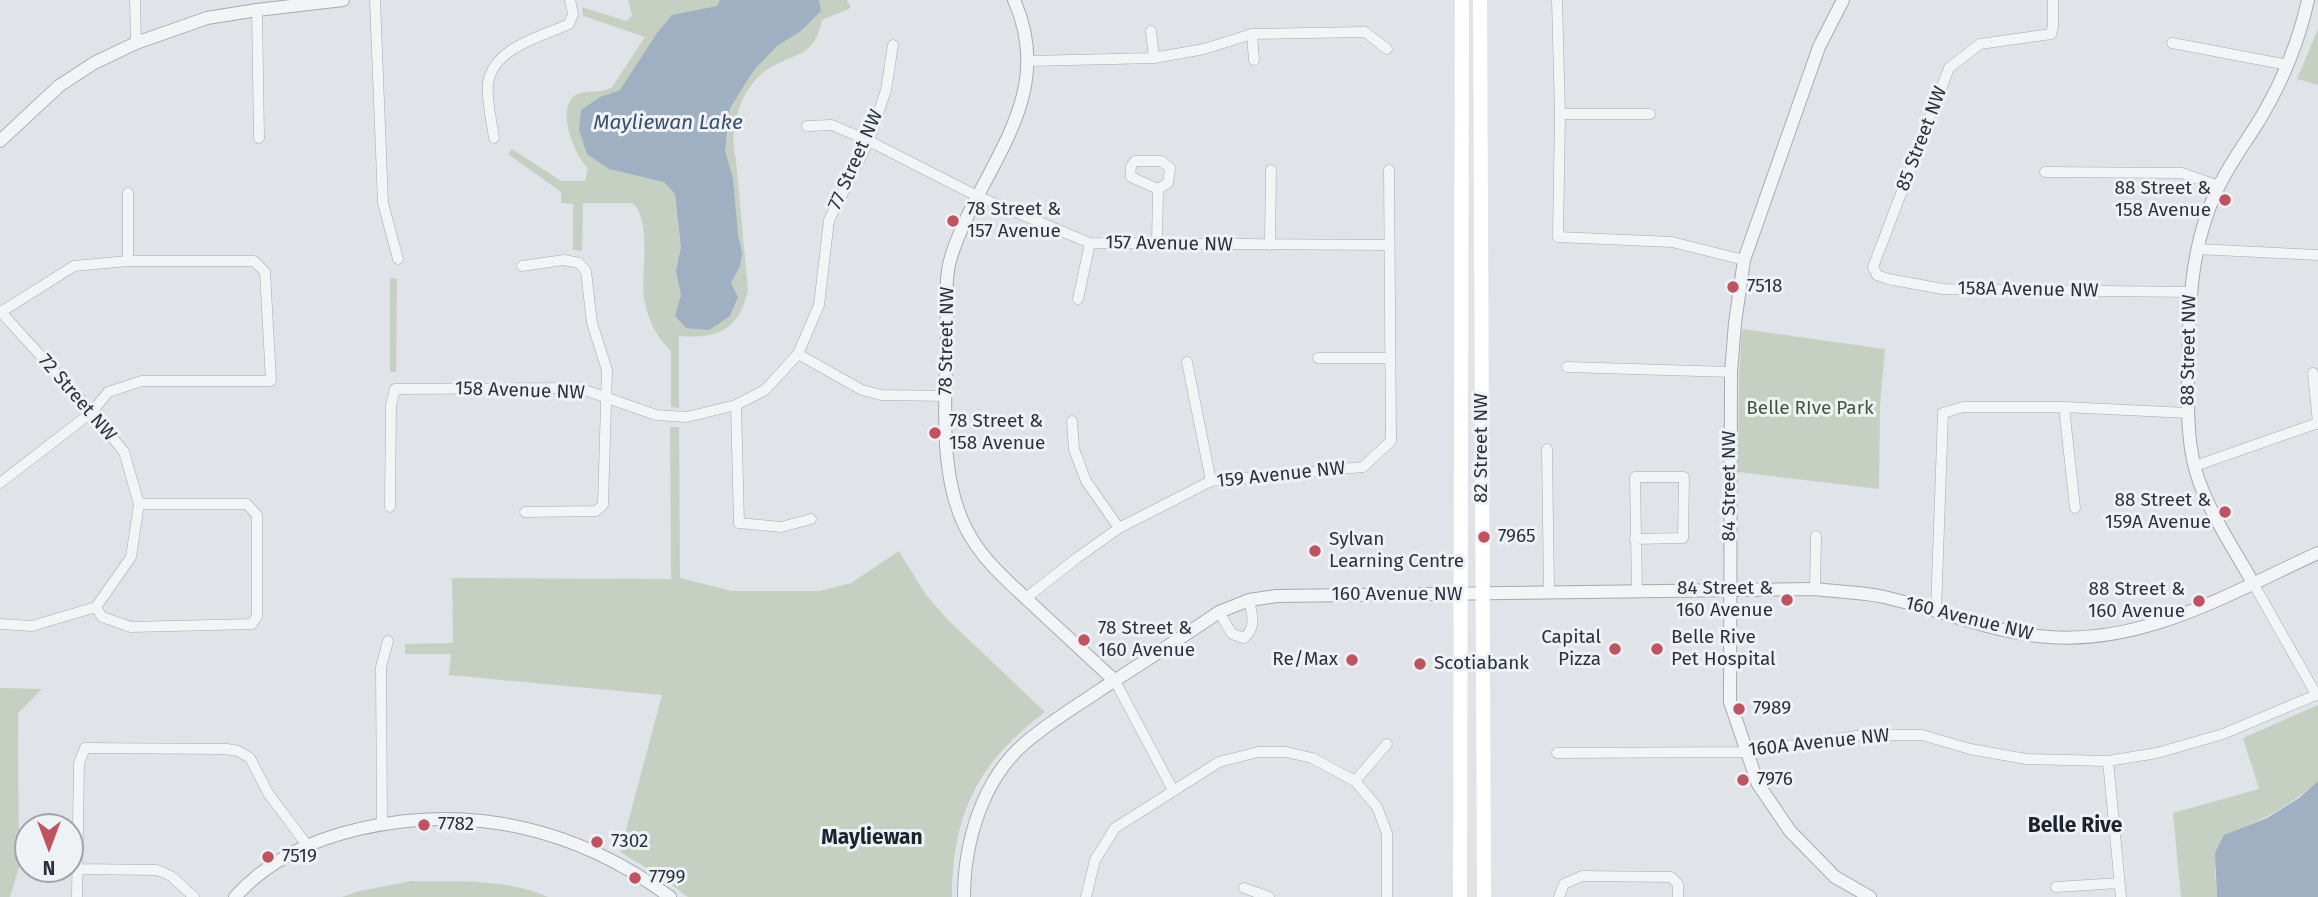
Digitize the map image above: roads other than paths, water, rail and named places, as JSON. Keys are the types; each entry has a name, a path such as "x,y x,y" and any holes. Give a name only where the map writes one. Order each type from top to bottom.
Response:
{"main road":[{"name":"82 Street NW","path":"1460,897 1462,0"},
{"name":"82 Street NW","path":"1480,0 1484,897"},
{"path":"1481,38 1486,0"}],"street":[{"path":"135,0 136,43"},
{"path":"1,137 59,86 94,63 136,43 207,18 307,2 343,0"},
{"path":"375,0 383,203 398,260"},
{"path":"494,138 488,85 493,69 508,51 569,24 573,14 570,0"},
{"name":"78 Street NW","path":"1014,0 1026,35 1029,61 1026,90 1018,114 950,260 947,285 947,463 955,503 971,539 997,570 1115,681 1173,790"},
{"path":"1558,0 1558,237 1672,242 1744,260"},
{"name":"84 Street NW","path":"1843,0 1819,47 1744,260 1731,372 1730,702 1758,784 1790,831 1835,877 1870,897"},
{"name":"85 Street NW","path":"1873,267 1950,68 1979,44 2051,34 2053,0"},
{"name":"88 Street NW","path":"2308,0 2288,65 2265,111 2219,186 2197,249 2190,292 2188,413 2194,466 2209,503 2317,694"},
{"path":"257,10 259,138"},
{"path":"1151,31 1154,58"},
{"path":"1029,61 1154,58 1204,49 1252,34 1365,32 1387,49"},
{"path":"1252,34 1254,60"},
{"path":"2172,43 2288,65"},
{"name":"77 Street NW","path":"798,354 819,305 829,220 869,141 886,90 893,45"},
{"path":"1560,114 1650,114"},
{"name":"157 Avenue NW","path":"807,126 832,125 979,197 1090,243 1389,245"},
{"path":"1270,245 1271,170"},
{"path":"1318,358 1390,358 1389,170"},
{"path":"2045,172 2182,173 2219,186"},
{"path":"1157,245 1158,189"},
{"path":"128,193 128,261"},
{"path":"1078,299 1090,243"},
{"path":"2197,249 2318,255"},
{"path":"522,266 564,260 579,263 586,271 592,323 607,370 604,396 603,505 596,511 525,512"},
{"path":"0,483 92,412 108,392 142,381 271,381 265,272 254,261 128,261 74,266 1,312"},
{"name":"158A Avenue NW","path":"1873,267 1877,275 1888,279 1943,289 2190,292"},
{"name":"72 Street NW","path":"1,312 92,412 124,452 139,504 131,557 96,607"},
{"path":"798,354 862,390 881,395 946,396"},
{"name":"158 Avenue NW","path":"390,507 391,405 395,389 579,388 656,415 687,417 736,405 765,390 798,354"},
{"name":"159 Avenue NW","path":"1026,598 1119,528 1211,481 1363,467 1391,441 1390,358"},
{"path":"1187,362 1211,481"},
{"path":"1567,367 1731,372"},
{"path":"2194,466 2318,423 2313,373"},
{"path":"736,405 739,523 781,527 811,519"},
{"path":"1936,611 1943,413 1963,407 2064,407 2188,413"},
{"path":"2064,407 2075,508"},
{"path":"1072,421 1074,449 1086,481 1119,528"},
{"path":"1546,449 1549,593"},
{"path":"1635,539 1683,538 1684,477 1635,477 1635,539 1637,591"},
{"path":"0,624 32,626 96,607 102,617 131,627 252,624 257,616 257,515 247,504 139,504"},
{"path":"1815,589 1816,536"},
{"name":"160 Avenue NW","path":"964,897 965,860 971,834 1000,772 1023,745 1219,612 1249,600 1277,596 1815,589 1882,597 1993,628 2075,639 2124,634 2174,620 2318,553"},
{"path":"1219,612 1231,634 1244,638 1251,632 1254,623 1249,600"},
{"path":"382,824 382,667 388,641"},
{"name":"160A Avenue NW","path":"1556,753 1747,752 1863,735 1922,735 1970,749 2026,759 2108,761 2157,753 2223,734 2317,694"},
{"path":"1355,781 1388,744"},
{"path":"79,813 79,763 85,748 227,749 238,751 250,758 268,793 307,845"},
{"path":"1086,897 1095,860 1115,828 1219,762 1258,752 1286,752 1312,758 1355,781 1377,807 1387,833 1387,897"},
{"path":"2108,761 2121,897"},
{"path":"235,897 271,865 307,845 382,824 458,819 499,822 531,829 603,855 642,876 670,897"},
{"path":"84,869 157,870 171,876 194,897"},
{"path":"1559,897 1564,884 1582,876 1671,877 1678,884 1678,897"},
{"path":"2056,887 2119,883"},
{"path":"1244,888 1269,897"}],"water":[{"name":"Mayliewan Lake","path":"720,0 819,0 821,11 801,31 777,46 754,70 730,108 725,150 733,179 742,253 740,266 731,283 738,297 730,316 709,330 686,328 675,316 681,295 676,271 681,247 675,194 664,182 609,169 587,154 579,130 581,110 600,97 620,90 672,15 717,6"},
{"path":"2318,781 2318,897 2217,897 2215,853 2224,835 2267,818 2299,798"}],"place":[{"name":"88 Street & 158 Avenue","path":"2225,200"},
{"name":"78 Street & 157 Avenue","path":"953,221"},
{"name":"7518","path":"1733,287"},
{"name":"78 Street & 158 Avenue","path":"935,433"},
{"name":"88 Street & 159A Avenue","path":"2225,512"},
{"name":"7965","path":"1484,537"},
{"name":"Sylvan Learning Centre","path":"1315,551"},
{"name":"84 Street & 160 Avenue","path":"1787,600"},
{"name":"88 Street & 160 Avenue","path":"2199,601"},
{"name":"78 Street & 160 Avenue","path":"1084,640"},
{"name":"Capital Pizza","path":"1615,649"},
{"name":"Belle Rive Pet Hospital","path":"1657,649"},
{"name":"Re/Max","path":"1352,660"},
{"name":"Scotiabank","path":"1420,664"},
{"name":"7989","path":"1739,709"},
{"name":"7976","path":"1743,780"},
{"name":"7782","path":"424,825"},
{"name":"7302","path":"597,842"},
{"name":"7519","path":"268,857"},
{"name":"7799","path":"635,878"}],"district":[{"name":"Belle Rive","path":"2075,826"},
{"name":"Mayliewan","path":"872,838"}],"park label":[{"name":"Belle RIve Park","path":"1810,409"}]}
